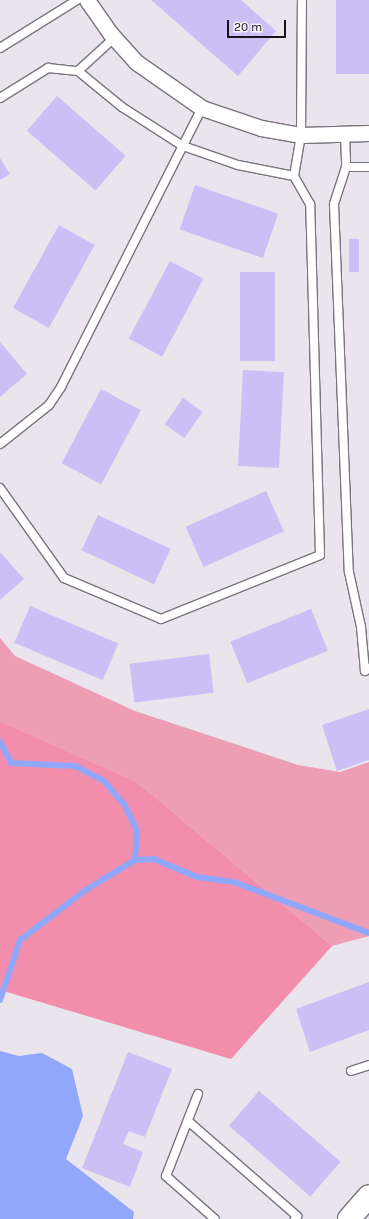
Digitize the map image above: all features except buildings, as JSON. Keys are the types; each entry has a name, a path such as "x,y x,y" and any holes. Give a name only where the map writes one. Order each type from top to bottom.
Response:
{"main road":[{"path":"349,1219 369,1196"}],"street":[{"path":"87,0 114,38 136,62 202,108 261,128 301,135 369,133"}],"lane":[{"path":"0,48 77,0"},
{"path":"0,488 64,578 162,619 320,555 310,204 294,176 301,135 301,1"},
{"path":"78,71 114,38"},
{"path":"0,98 48,68 78,71 122,107 183,146 238,165 294,176"},
{"path":"0,444 49,405 61,387 202,108"},
{"path":"345,134 346,167 334,204 349,572 361,627 365,671 369,668"},
{"path":"346,167 369,167"},
{"path":"361,627 369,623"},
{"path":"351,1071 369,1065"},
{"path":"198,1094 166,1176 215,1219"},
{"path":"188,1121 297,1216 295,1219"}],"shaded area":[{"path":"0,638 15,656 135,711 298,765 340,772 369,762 369,936 332,946 137,782 0,721"},
{"path":"0,721 137,782 332,946 231,1059 0,990"}],"water":[{"path":"0,1051 19,1056 42,1053 72,1069 83,1116 66,1159 134,1212 133,1219 0,1219"}],"waterway":[{"path":"0,742 11,763 75,766 103,780 124,804 137,831 135,860 154,859 197,877 234,882 369,933"},
{"path":"0,1000 20,940 84,891 135,860"}]}
